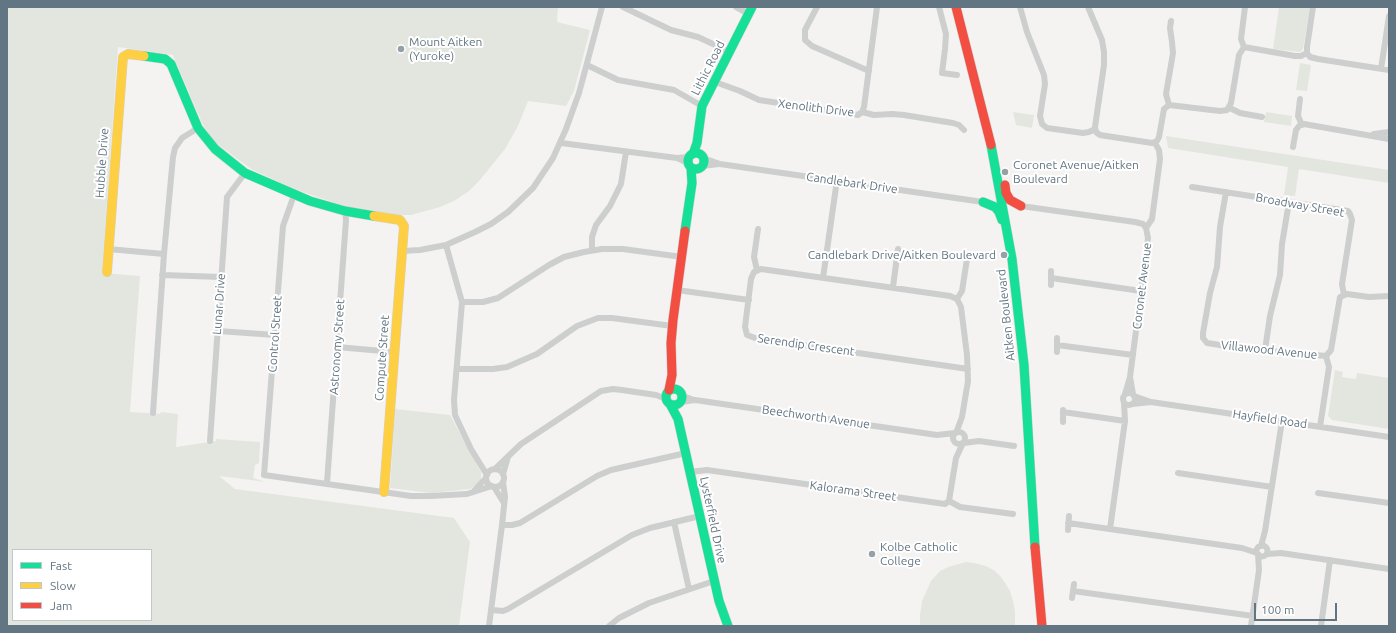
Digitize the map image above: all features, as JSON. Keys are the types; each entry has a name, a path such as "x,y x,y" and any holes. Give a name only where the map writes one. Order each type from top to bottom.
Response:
{"street":[{"path":"402,251 420,250 446,245 491,224 522,200 544,174 561,143 579,93 602,7"},
{"path":"622,7 671,30 698,37 730,52"},
{"path":"736,7 751,10"},
{"path":"817,7 805,30 805,40 812,46 869,71"},
{"name":"Xenolith Drive","path":"715,82 759,100 858,114 862,112 864,107 877,7"},
{"path":"939,7 946,34 942,72 957,75"},
{"name":"Aitken Boulevard","path":"956,7 1000,186 1016,285 1024,365 1033,517 1042,626"},
{"path":"1020,7 1027,32 1044,75 1045,84 1040,116 1042,124 1047,128 1084,133 1095,129"},
{"path":"1088,7 1102,40 1105,58 1095,129 1098,134 1103,136 1149,143 1155,142 1159,137 1164,109 1169,105 1220,111 1225,111 1230,108 1239,55 1244,47"},
{"path":"1244,47 1241,39 1245,7"},
{"path":"1313,7 1307,48 1307,53 1310,57 1314,59 1389,70"},
{"name":"Lithic Road","path":"696,161 702,106 751,10"},
{"path":"1381,69 1389,16"},
{"path":"1169,105 1166,94 1173,47 1170,28 1171,21"},
{"path":"1244,47 1295,56 1301,56 1307,53"},
{"name":"Hubble Drive","path":"107,272 122,64 124,57 128,54 165,59 171,64 198,128"},
{"path":"587,65 618,80 674,90 702,106"},
{"path":"1300,99 1298,116 1302,125"},
{"path":"1230,108 1240,113 1262,117"},
{"path":"862,112 874,115 898,115 953,123 959,125 964,130"},
{"path":"1293,147 1296,130 1302,125 1370,134 1389,139"},
{"path":"153,413 162,275 173,157 175,148 182,138 198,128 215,149 245,173 294,195 345,211"},
{"path":"1370,134 1389,132"},
{"path":"1145,226 1152,214 1160,153 1155,142"},
{"name":"Candlebark Drive","path":"561,143 837,180 983,202"},
{"path":"992,150 1002,172 1008,197 1013,202 1021,206"},
{"path":"592,250 593,234 596,225 621,184 626,152"},
{"name":"Lysterfield Drive","path":"696,161 672,326 672,375 678,419 714,580 722,612 728,626"},
{"name":"Lunar Drive","path":"210,441 227,197 245,173"},
{"path":"823,278 837,180"},
{"path":"983,202 994,198 998,193 1000,186"},
{"name":"Broadway Street","path":"1192,187 1344,210 1350,214 1352,220 1342,284 1344,295"},
{"name":"Villawood Avenue","path":"1226,192 1220,228 1217,267 1210,293 1203,334 1203,338 1206,342 1211,344 1326,356 1331,350 1339,302 1340,298 1344,295"},
{"name":"Control Street","path":"294,195 283,226 264,475 327,484"},
{"path":"983,202 995,207 999,212 1006,250 1016,285"},
{"path":"1265,350 1270,316 1280,275 1282,244 1289,202"},
{"path":"1007,226 1008,213 1014,208 1021,206"},
{"name":"Coronet Avenue","path":"1021,206 1135,222 1145,226 1148,238 1130,377 1125,394"},
{"name":"Compute Street","path":"345,211 400,220 404,226 384,492"},
{"name":"Astronomy Street","path":"327,484 346,220 345,211"},
{"path":"758,229 754,257 757,270 767,270 892,287 950,296 957,299 961,307 968,381 962,417 953,437 956,458 950,501 960,507 1013,514"},
{"path":"446,245 462,302 454,400 455,415 487,476 489,484 493,487 504,503"},
{"path":"108,249 164,254"},
{"path":"462,302 483,302 498,298 554,262 564,257 592,250 623,249 682,257"},
{"path":"892,287 898,249"},
{"path":"957,299 962,291 967,259"},
{"name":"Serendip Crescent","path":"757,270 752,275 745,327 747,335 750,337 968,369"},
{"path":"162,275 221,277"},
{"path":"1051,278 1141,291"},
{"path":"677,290 749,300"},
{"path":"1344,295 1376,297 1389,296"},
{"path":"457,369 493,369 507,367 537,354 577,326 598,318 612,318 672,326"},
{"path":"218,331 275,335"},
{"path":"1057,338 1057,352"},
{"path":"1057,345 1133,355"},
{"path":"337,347 394,352"},
{"path":"1320,427 1329,364 1326,356"},
{"name":"Coronet Avenue","path":"1130,377 1133,395"},
{"name":"Beechworth Avenue","path":"494,469 521,444 601,391 607,390 622,390 937,434 956,433"},
{"path":"1110,529 1124,421 1123,397 1125,394 1129,393 1133,395 1135,399 1124,421"},
{"name":"Hayfield Road","path":"1133,395 1151,402 1389,436"},
{"name":"Hayfield Road","path":"1132,404 1151,402"},
{"path":"1124,403 1127,405 1132,404"},
{"path":"1062,422 1063,410 1124,421"},
{"path":"956,458 965,439 962,417"},
{"path":"1251,626 1282,421"},
{"path":"956,433 960,432 979,441 1014,446"},
{"name":"Beechworth Avenue","path":"937,434 954,441"},
{"path":"954,441 957,444 979,441"},
{"path":"502,525 512,525 520,522 598,476 612,470 686,453"},
{"path":"489,626 505,497 503,474 508,455"},
{"path":"478,460 494,469 501,471 503,474"},
{"path":"473,492 494,469"},
{"name":"Kalorama Street","path":"691,474 702,470 712,471 941,504 945,504 950,501"},
{"path":"1178,473 1272,487"},
{"path":"327,484 411,496 430,496 467,494 501,485 504,482"},
{"path":"1318,493 1389,503"},
{"path":"492,610 503,611 508,609 626,538 650,528 700,516"},
{"path":"1068,530 1069,519 1110,529 1389,569"},
{"path":"674,522 689,589"},
{"path":"1321,626 1330,560"},
{"path":"609,626 620,618 649,603 714,580"},
{"path":"1072,598 1074,584"},
{"path":"1073,591 1253,616"}],"shaded area":[{"path":"7,7 558,7 557,22 590,30 574,91 566,106 528,101 518,126 505,149 469,191 454,201 440,207 411,215 389,215 344,206 291,188 251,169 216,143 207,131 202,123 173,55 118,47 102,273 140,276 130,412 160,414 161,412 178,414 176,447 216,441 216,439 260,442 259,463 255,465 253,478 266,482 219,476 235,489 454,518 470,542 459,626 7,626"},
{"path":"1279,7 1310,7 1303,49 1300,52 1273,49"},
{"path":"1300,63 1311,65 1307,91 1296,90"},
{"path":"1013,112 1034,115 1032,128 1016,125"},
{"path":"1266,112 1292,116 1291,126 1264,122"},
{"path":"1166,136 1389,170 1389,183 1299,169 1295,196 1284,195 1288,167 1168,148"},
{"path":"1335,370 1343,372 1342,377 1356,379 1357,373 1389,378 1389,429 1332,420 1328,416"},
{"path":"395,409 450,415 481,472 481,482 470,489 431,493 390,488"},
{"path":"966,562 986,566 995,571 1002,578 1010,591 1013,601 1015,626 920,626 922,601 931,581 940,571"}],"traffic: fast":[{"path":"693,154 697,143 702,106 752,7"},
{"path":"144,56 165,59 171,64 198,128 215,149 245,173 310,201 345,211 374,216"},
{"path":"991,145 1012,259 1024,365 1035,547"},
{"path":"696,153 702,155 704,161 702,167 696,169 690,167 688,161 690,155 696,153"},
{"path":"685,231 692,183 691,168"},
{"path":"983,202 995,207 1002,220"},
{"path":"671,389 677,389 682,394 682,397 680,403 677,405 671,405 666,400 666,394 671,389"},
{"path":"670,404 678,419 719,601 728,626"}],"traffic: slow":[{"path":"107,272 123,57 128,54 144,56"},
{"path":"374,216 400,220 404,226 384,492"}],"traffic: jam":[{"path":"956,7 991,145"},
{"path":"1005,185 1006,193 1010,200 1021,206"},
{"path":"669,390 672,375 671,343 673,320 685,231"},
{"path":"1035,547 1042,626"}],"place":[{"name":"Mount Aitken (Yuroke)","path":"401,49"},
{"name":"Coronet Avenue/Aitken Boulevard","path":"1005,172"},
{"name":"Candlebark Drive/Aitken Boulevard","path":"1004,255"},
{"name":"Kolbe Catholic College","path":"872,554"}]}
